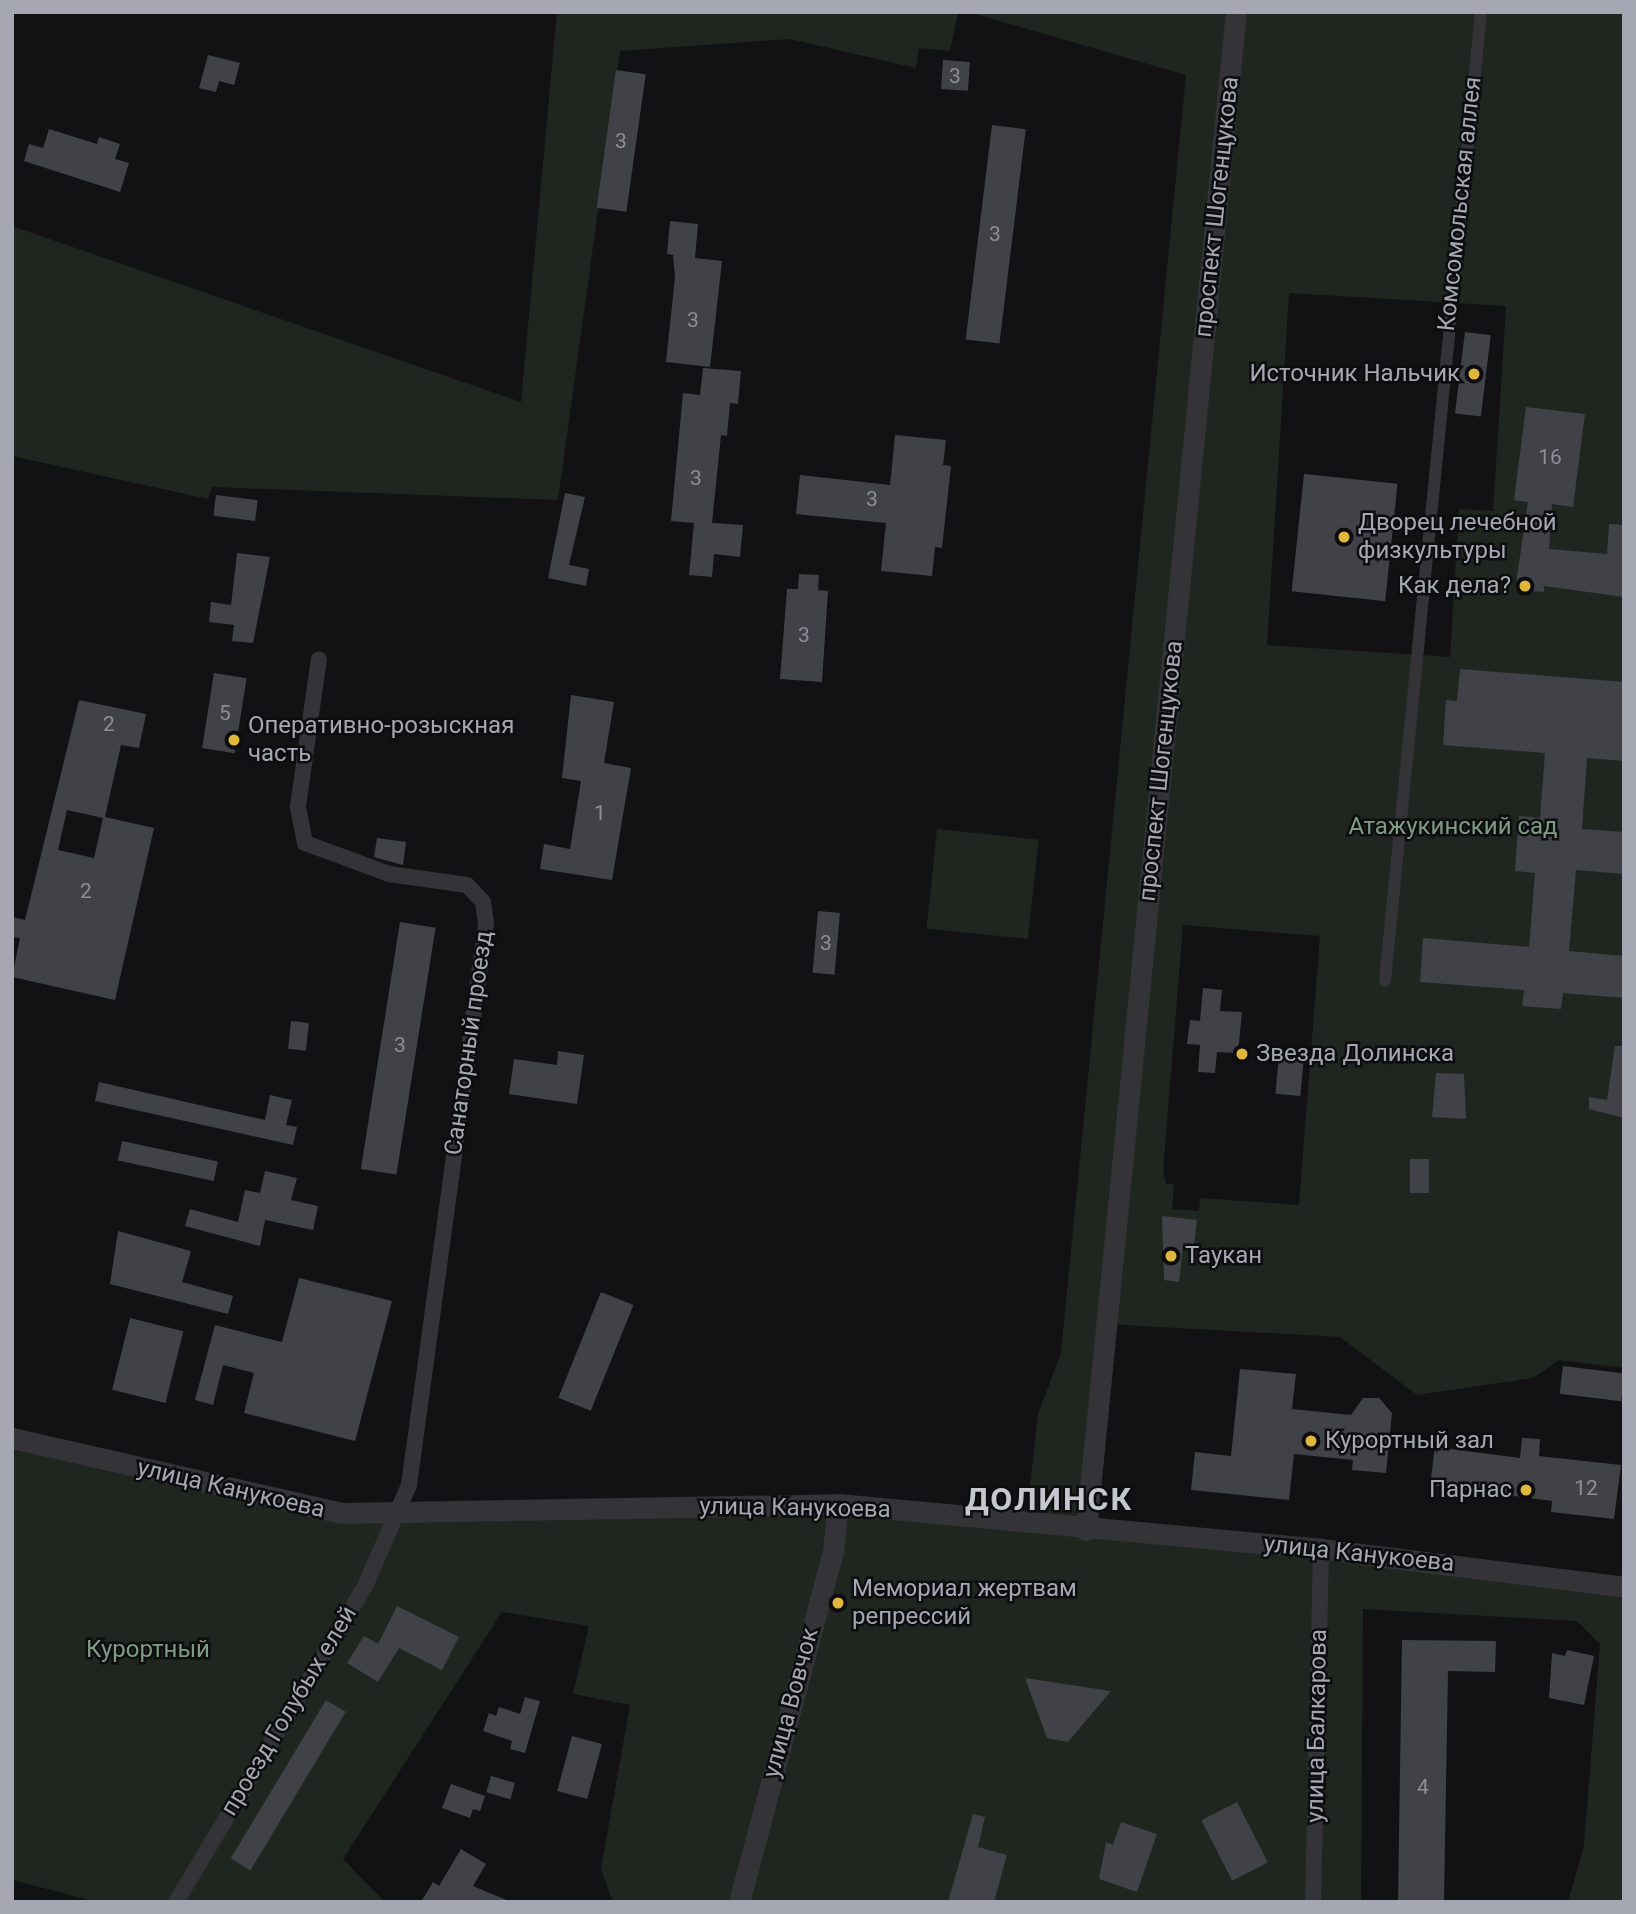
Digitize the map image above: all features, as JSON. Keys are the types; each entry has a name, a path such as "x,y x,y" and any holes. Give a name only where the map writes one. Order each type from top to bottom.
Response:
{"street":[{"name":"проспект Шогенцукова","path":"1086,1530 1236,12"},
{"name":"Комсомольская аллея","path":"1385,981 1481,12"},
{"name":"Санаторный проезд","path":"319,659 298,806 305,843 380,872 467,885 486,911 415,1457 409,1485 391,1516"},
{"name":"улица Канукоева","path":"12,1438 288,1504 391,1516 838,1504 1086,1530 1321,1549 1624,1587"},
{"name":"улица Вовчок","path":"738,1902 833,1551 838,1504"},
{"name":"проезд Голубых елей","path":"176,1902 366,1584 391,1516"},
{"name":"улица Балкарова","path":"1313,1902 1321,1549"}],"green space":[{"path":"557,12 958,12 950,51 919,48 916,68 790,39 620,51 558,500 212,487 208,499 12,456 12,226 521,402"},
{"path":"968,12 1624,12 1624,1368 1559,1360 1533,1378 1417,1395 1340,1337 1106,1324 1086,1530 1624,1587 1624,1902 1568,1902 1584,1845 1600,1644 1577,1621 1363,1609 1361,1902 613,1902 601,1869 630,1705 573,1694 589,1626 502,1612 343,1859 385,1902 98,1902 12,1880 12,1438 301,1507 768,1504 1026,1523 1038,1414 1061,1353 1186,75","holes":["1289,293 1506,306 1493,511 1459,509 1450,657 1267,645","1183,925 1320,936 1299,1205 1200,1198 1199,1211 1172,1209 1174,1184 1166,1184 1163,1171"]},
{"path":"937,829 1038,840 1028,939 927,928"}],"building":[{"path":"208,55 240,63 234,85 219,81 216,92 199,88"},
{"path":"943,60 970,62 968,91 941,89"},
{"path":"616,70 646,74 626,212 597,208"},
{"path":"992,125 1026,129 999,344 966,339"},
{"path":"49,129 97,144 99,137 120,144 115,159 129,163 120,192 24,161 29,144 43,148"},
{"path":"670,221 698,224 695,258 722,261 710,367 666,362 675,277 673,255 667,254"},
{"name":"Источник Нальчик","path":"1465,332 1491,335 1481,417 1455,413"},
{"path":"703,368 741,371 738,404 730,403 727,436 721,435 712,523 743,525 740,557 714,554 712,577 689,575 694,523 671,521 683,393 700,395"},
{"path":"1526,407 1585,414 1573,507 1552,504 1549,549 1607,554 1609,524 1624,525 1624,597 1544,586 1544,592 1515,590 1528,502 1514,500"},
{"path":"895,435 946,440 943,465 951,466 942,548 935,547 932,576 881,571 886,523 796,514 800,475 890,485"},
{"name":"Дворец лечебной физкультуры","path":"1304,474 1397,484 1385,601 1292,591"},
{"path":"565,493 585,497 569,565 589,569 586,586 548,578"},
{"path":"216,495 258,500 255,521 213,516"},
{"path":"237,553 270,557 253,643 232,641 234,625 209,622 211,602 231,605"},
{"path":"799,574 819,575 818,590 828,591 822,682 780,679 787,589 798,589"},
{"path":"1460,669 1624,682 1624,761 1587,758 1582,829 1624,832 1624,874 1576,870 1569,951 1624,956 1624,998 1563,993 1561,1009 1522,1006 1524,990 1420,982 1423,938 1529,947 1535,873 1515,871 1519,816 1540,818 1545,753 1443,745 1446,700 1457,701"},
{"path":"214,673 247,678 235,753 202,748"},
{"path":"571,695 614,702 604,763 631,768 612,880 540,869 544,844 570,849 581,781 562,778"},
{"path":"79,700 146,714 139,748 121,745 105,817 154,828 115,1000 12,977 20,938 12,937 12,917 25,920","holes":["67,810 103,818 94,858 58,850"]},
{"path":"377,838 406,842 403,865 374,857"},
{"path":"818,911 840,913 835,975 813,973"},
{"path":"400,922 436,928 396,1175 361,1169"},
{"path":"1203,988 1222,990 1220,1011 1242,1012 1238,1053 1217,1052 1215,1073 1198,1072 1200,1045 1187,1044 1190,1020 1200,1021"},
{"path":"291,1021 309,1023 306,1051 288,1049"},
{"path":"1615,1046 1624,1046 1624,1118 1589,1109 1589,1097 1607,1100"},
{"path":"558,1051 584,1055 577,1104 509,1094 514,1059 557,1065"},
{"path":"1279,1054 1304,1056 1300,1096 1276,1094"},
{"path":"1436,1073 1464,1074 1466,1119 1432,1117"},
{"path":"99,1082 265,1120 270,1095 292,1100 286,1125 297,1127 293,1145 95,1101"},
{"path":"122,1141 218,1161 214,1181 118,1161"},
{"path":"1410,1159 1429,1159 1429,1193 1410,1193"},
{"path":"265,1171 297,1178 291,1200 318,1206 313,1230 265,1220 260,1246 185,1226 190,1209 238,1222 245,1190 260,1193"},
{"path":"1162,1216 1197,1220 1194,1247 1183,1246 1179,1282 1164,1280"},
{"path":"118,1231 191,1251 182,1282 233,1296 228,1314 110,1284"},
{"path":"299,1278 392,1301 355,1441 244,1413 254,1373 223,1365 213,1405 195,1400 215,1325 282,1342"},
{"path":"601,1292 633,1305 591,1411 558,1398"},
{"path":"130,1318 183,1331 165,1403 112,1390"},
{"path":"1563,1366 1624,1373 1621,1401 1560,1394"},
{"name":"Курортный зал","path":"1240,1369 1296,1374 1292,1409 1351,1415 1363,1398 1379,1398 1392,1413 1386,1473 1352,1470 1353,1460 1294,1454 1289,1500 1191,1490 1195,1452 1231,1456"},
{"path":"1522,1438 1540,1439 1539,1456 1621,1465 1614,1519 1551,1512 1552,1501 1430,1485 1435,1447 1520,1458"},
{"path":"397,1606 459,1637 442,1670 399,1648 378,1682 347,1663 364,1636 378,1644"},
{"path":"1402,1640 1496,1641 1495,1672 1448,1671 1444,1902 1398,1902"},
{"path":"1567,1650 1594,1656 1584,1705 1549,1698 1552,1653 1565,1656"},
{"path":"1025,1678 1111,1691 1068,1742 1047,1738"},
{"path":"525,1697 540,1701 525,1753 510,1749 512,1741 483,1731 489,1713 496,1716 499,1707 520,1714"},
{"path":"326,1700 346,1712 250,1870 231,1859"},
{"path":"572,1736 602,1744 587,1799 557,1791"},
{"path":"491,1776 515,1783 510,1799 486,1792"},
{"path":"451,1784 485,1796 480,1811 473,1809 470,1818 442,1808"},
{"path":"1237,1802 1268,1863 1232,1881 1201,1820"},
{"path":"973,1814 985,1817 978,1847 1007,1855 994,1902 948,1902"},
{"path":"1121,1822 1157,1834 1137,1892 1099,1879 1106,1842 1113,1845"},
{"path":"461,1849 486,1864 473,1886 511,1902 421,1902 433,1882 439,1886"}],"place":[{"name":"Источник Нальчик","path":"1474,374"},
{"name":"Дворец лечебной физкультуры","path":"1344,537"},
{"name":"Как дела?","path":"1525,586"},
{"name":"Оперативно-розыскная часть","path":"234,740"},
{"name":"Звезда Долинска","path":"1242,1054"},
{"name":"Таукан","path":"1171,1256"},
{"name":"Курортный зал","path":"1311,1441"},
{"name":"Парнас","path":"1526,1490"},
{"name":"Мемориал жертвам репрессий","path":"838,1603"}],"district":[{"name":"ДОЛИНСК","path":"1049,1499"}],"park label":[{"name":"Атажукинский сад","path":"1453,827"},
{"name":"Курортный","path":"148,1650"}]}
